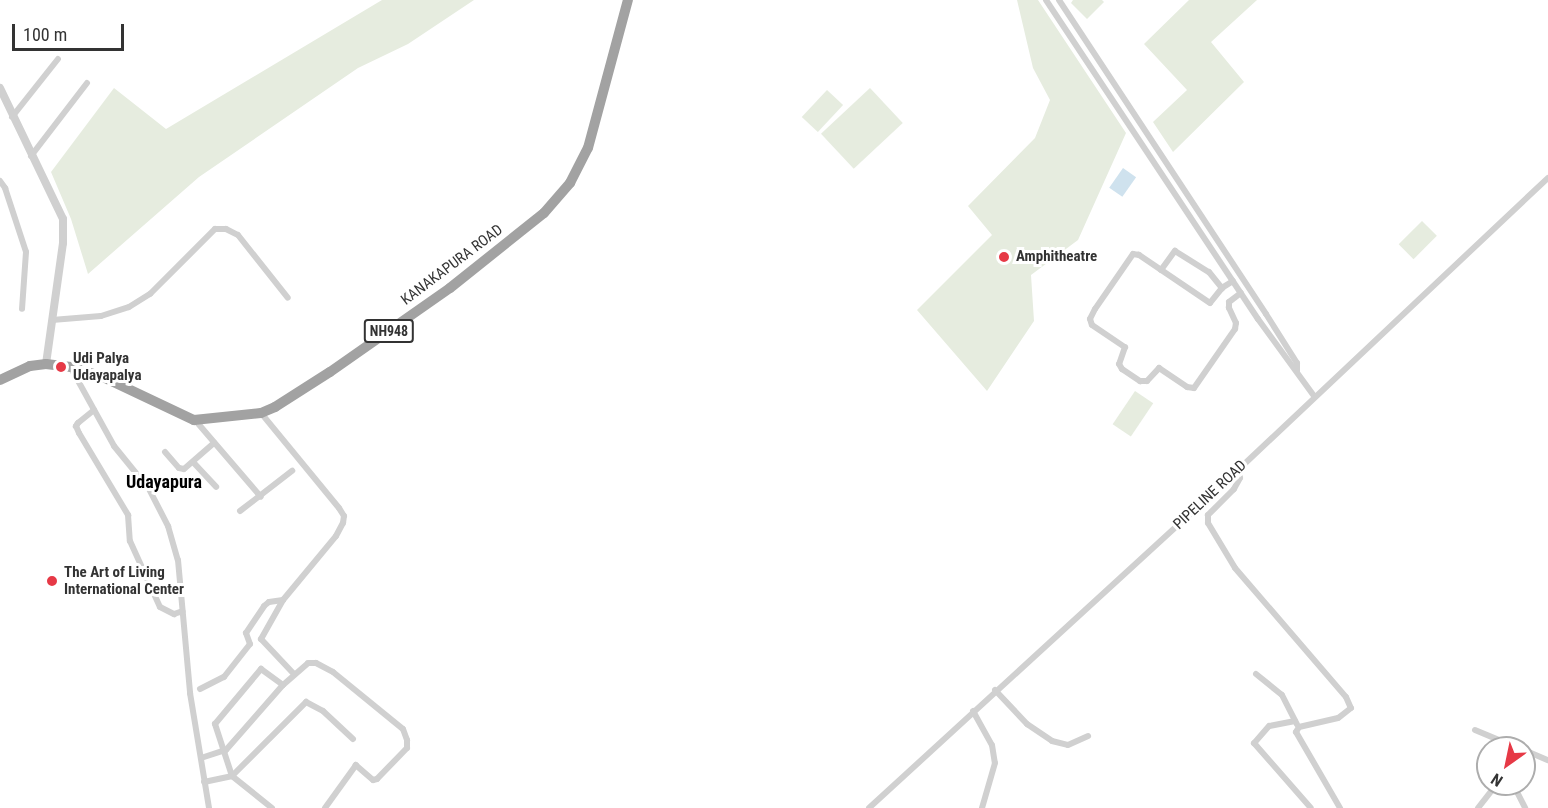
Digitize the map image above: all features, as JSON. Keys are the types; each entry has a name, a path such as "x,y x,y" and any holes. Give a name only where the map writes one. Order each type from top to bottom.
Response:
{"highway":[{"name":"KANAKAPURA ROAD","path":"194,420 261,413 330,372 450,288 544,213 570,183 588,148 628,0"},
{"path":"1,376 30,366 46,364 71,368 103,377 194,420"}],"street":[{"path":"1046,0 1291,367 1297,371 1314,396"},
{"path":"1059,0 1266,314 1297,363 1297,371"},
{"path":"12,117 58,59"},
{"path":"32,156 87,83"},
{"path":"0,89 63,219 63,243 46,364"},
{"name":"PIPELINE ROAD","path":"869,808 995,690 1238,470 1548,178"},
{"path":"0,181 5,188 26,252 22,309"},
{"path":"52,320 101,316 129,307 150,294 215,230 226,229 238,235 288,298"},
{"path":"1161,270 1175,251 1209,272 1222,288"},
{"path":"1233,281 1222,288 1210,303 1139,255 1133,254 1090,319 1092,325 1125,347 1119,364 1122,369 1140,381 1146,381 1159,369 1186,387 1194,388 1199,384 1235,329 1236,323 1229,302 1241,293"},
{"path":"71,368 114,446 149,489 168,526 178,560 190,693 209,808"},
{"path":"94,410 76,426 79,433 128,514 130,541 160,607 174,614 183,611"},
{"path":"261,413 344,516 336,536 283,600 261,634 261,639 294,674"},
{"path":"194,420 261,497"},
{"path":"165,452 179,468 184,469 214,443"},
{"path":"193,462 216,487"},
{"path":"1238,470 1240,478 1234,489 1208,515 1208,523 1235,568 1346,697 1351,708 1338,718 1269,726 1254,743 1311,808"},
{"path":"240,511 292,471"},
{"path":"200,688 224,677 250,644 246,633 264,606 269,602 283,600"},
{"path":"201,758 226,750 283,685 308,663 324,666 407,734 407,748 377,779 373,780 356,765 325,808"},
{"path":"272,808 232,776 226,750 215,724 256,672 264,670 283,685"},
{"path":"1256,674 1282,695 1297,724 1298,739 1340,808"},
{"path":"995,690 1027,724 1052,741 1068,745 1088,736"},
{"path":"204,782 232,776 306,702 323,711 353,739"},
{"path":"973,711 992,745 995,762 982,808"},
{"path":"1475,730 1489,736"},
{"path":"1478,808 1488,796"}],"shaded area":[{"path":"382,0 474,0 408,44 358,68 199,177 88,274 71,219 51,172 114,88 166,129"},
{"path":"1017,0 1038,0 1126,133 1078,240 1031,275 1034,321 987,391 917,310 992,235 968,206 1035,138 1050,100 1033,68"},
{"path":"1073,0 1102,0 1104,2 1087,19 1071,3"},
{"path":"1189,0 1257,0 1211,42 1244,82 1173,152 1153,122 1187,90 1144,44"},
{"path":"870,88 903,123 854,169 821,134"},
{"path":"827,90 843,105 818,132 802,117"},
{"path":"1422,221 1437,236 1414,259 1399,244"},
{"path":"1135,391 1153,403 1131,436 1113,424"}],"water":[{"path":"1123,168 1136,177 1122,197 1109,188"}],"place":[{"name":"Amphitheatre","path":"1004,257"},
{"name":"Udi Palya Udayapalya","path":"61,367"},
{"name":"The Art of Living International Center","path":"52,581"}],"district":[{"name":"Udayapura","path":"164,482"}]}
